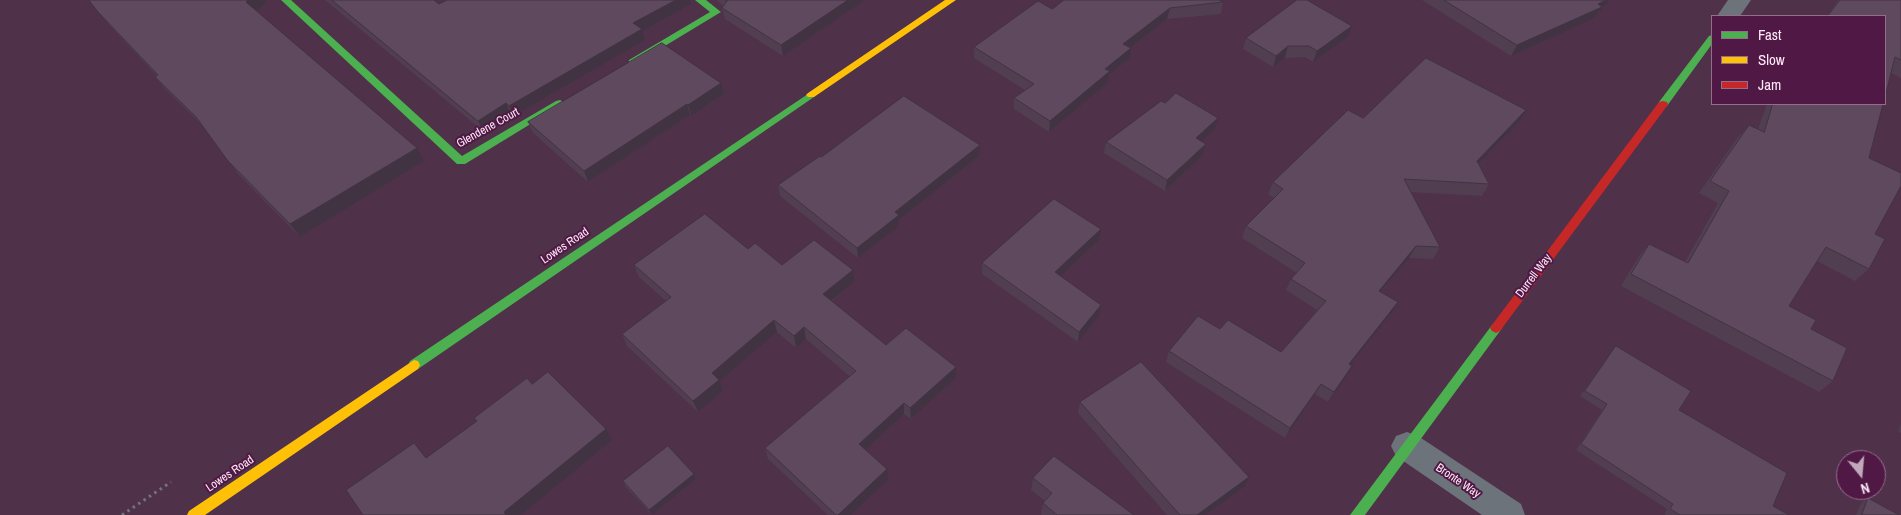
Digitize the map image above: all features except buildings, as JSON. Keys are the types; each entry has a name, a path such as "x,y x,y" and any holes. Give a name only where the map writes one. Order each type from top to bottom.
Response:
{"street":[{"name":"Glendene Court","path":"286,0 461,161 572,97"},
{"path":"623,67 716,12 700,0"},
{"name":"Lowes Road","path":"194,515 951,0"},
{"path":"1729,15 1740,0"},
{"name":"Durrell Way","path":"1357,515 1711,39"},
{"name":"Bronte Way","path":"1407,446 1510,515"}],"traffic: fast":[{"path":"286,0 461,161 560,103"},
{"path":"632,62 716,12 700,0"},
{"path":"1663,104 1711,39"},
{"path":"414,365 811,95"},
{"path":"1357,515 1496,328"}],"traffic: slow":[{"path":"811,95 951,0"},
{"path":"194,515 414,365"}],"traffic: jam":[{"path":"1496,328 1663,104"}]}
